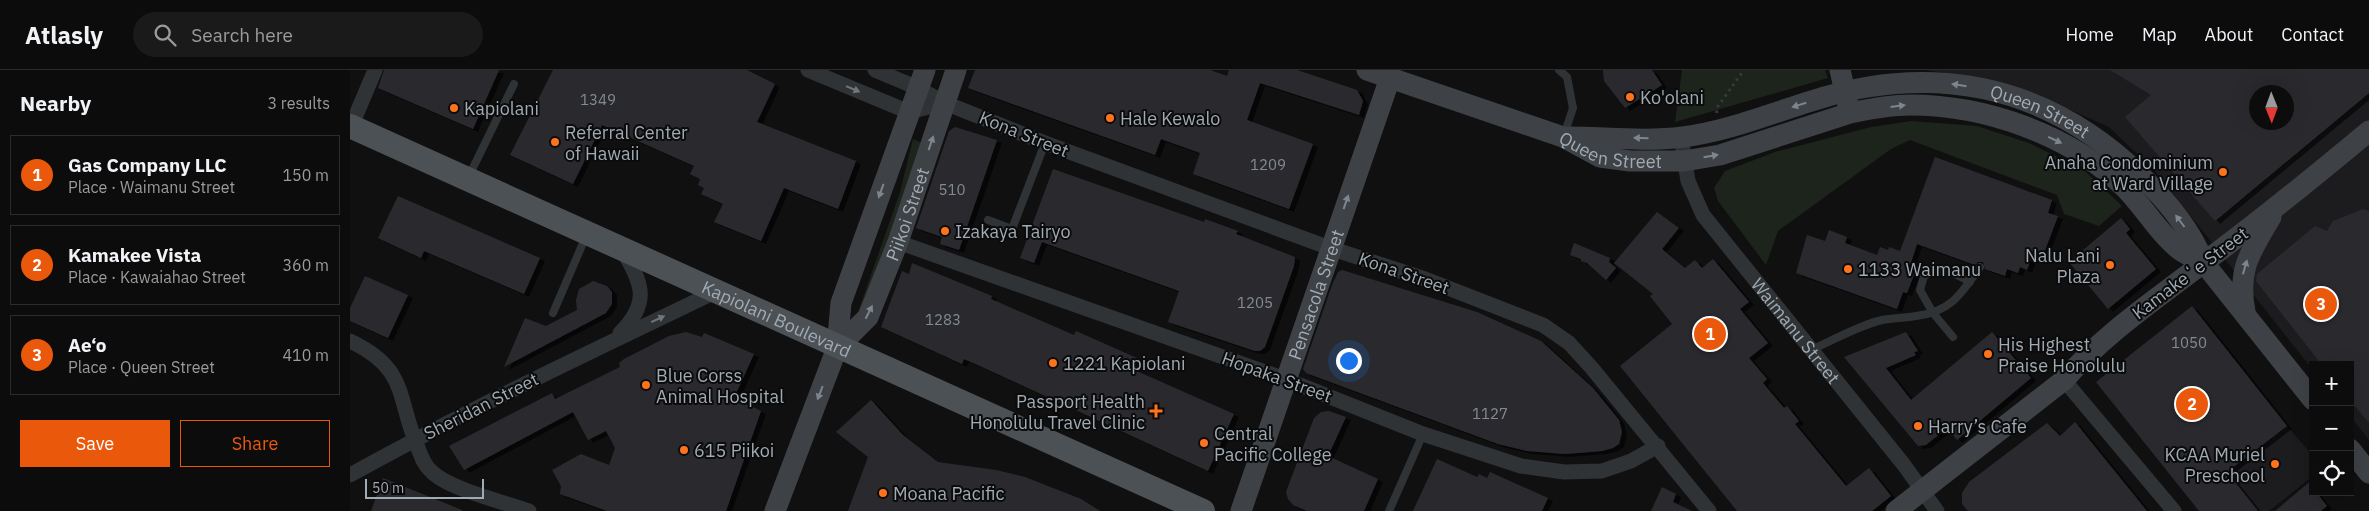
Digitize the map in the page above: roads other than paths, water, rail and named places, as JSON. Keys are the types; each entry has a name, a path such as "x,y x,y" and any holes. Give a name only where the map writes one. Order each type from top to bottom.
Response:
{"main road":[{"name":"Kapiolani Boulevard","path":"350,127 837,348 1203,511"}],"street":[{"path":"350,127 375,70"},
{"path":"808,70 909,112 945,103"},
{"name":"Kona Street","path":"875,70 921,79 945,103 1045,143 1330,248 1425,279 1543,325 1569,343 1658,446 1709,511"},
{"name":"Piikoi Street","path":"837,348 868,317 898,242 956,70"},
{"path":"1369,70 1563,137"},
{"path":"1840,70 1850,113"},
{"name":"Pensacola Street","path":"1241,511 1390,78"},
{"name":"Piikoi Street","path":"775,511 837,348 841,303 921,79"},
{"name":"Queen Street","path":"1563,137 1682,137 1720,129 1845,92 1907,82 1952,84 1994,91 2039,105 2077,125 2130,165 2162,196 2194,239 2204,263 2309,395"},
{"name":"Queen Street","path":"1563,137 1600,157 1630,161 1684,161 1720,155 1850,113 1909,105 1947,107 1985,114 2024,126 2067,146 2099,167 2124,188 2180,250 2204,263"},
{"name":"Kamakeʻe Street","path":"1896,511 2064,380 2081,360 2108,336 2275,210 2369,131"},
{"name":"Waimanu Street","path":"1682,137 1688,181 1703,215 1923,490 1937,511"},
{"path":"2246,314 2242,293 2244,265 2275,210"},
{"name":"Hopaka Street","path":"898,242 1286,379 1424,434 1520,466 1564,472 1592,472 1611,469 1643,456 1658,446"},
{"name":"Sheridan Street","path":"613,340 637,314 641,301 637,274 623,251"},
{"name":"Sheridan Street","path":"350,475 414,440 613,340 715,292"},
{"path":"350,341 370,351 390,369 402,394 414,440 426,465 438,478 529,511"},
{"path":"2064,380 2174,511"},
{"path":"2352,451 2369,472"}],"lane":[{"path":"1559,70 1566,77 1573,108 1563,137"},
{"path":"467,180 514,84"},
{"path":"988,220 1012,229 1045,143"},
{"path":"553,313 587,234"},
{"path":"1811,350 1867,324 1932,313 1959,298 1980,267"},
{"path":"1953,337 1932,313 1920,290 1924,276 1936,269 1951,271 1970,282"},
{"path":"1389,511 1424,434"}],"place":[{"name":"Ko'olani","path":"1630,97"},
{"name":"Kapiolani","path":"454,108"},
{"name":"Hale Kewalo","path":"1110,118"},
{"name":"Referral Center of Hawaii","path":"555,142"},
{"name":"Anaha Condominium at Ward Village","path":"2223,172"},
{"name":"Izakaya Tairyo","path":"945,231"},
{"name":"Nalu Lani Plaza","path":"2110,265"},
{"name":"1133 Waimanu","path":"1848,269"},
{"name":"Ae‘o","path":"2321,304"},
{"name":"Gas Company LLC","path":"1710,334"},
{"name":"His Highest Praise Honolulu","path":"1988,354"},
{"name":"1221 Kapiolani","path":"1053,363"},
{"name":"Blue Corss Animal Hospital","path":"646,385"},
{"name":"Kamakee Vista","path":"2192,404"},
{"name":"Passport Health Honolulu Travel Clinic","path":"1156,411"},
{"name":"Harry’s Cafe","path":"1918,426"},
{"name":"Central Pacific College","path":"1204,443"},
{"name":"615 Piikoi","path":"684,450"},
{"name":"KCAA Muriel Preschool","path":"2275,464"},
{"name":"Moana Pacific","path":"883,493"}]}
